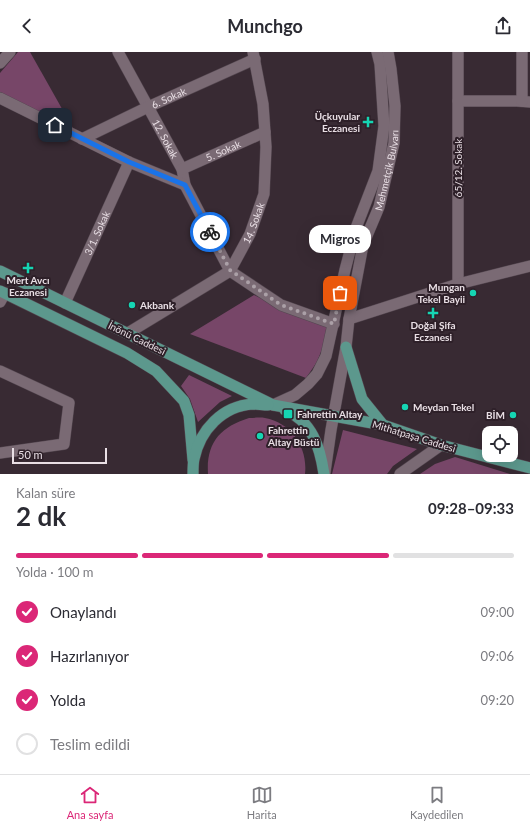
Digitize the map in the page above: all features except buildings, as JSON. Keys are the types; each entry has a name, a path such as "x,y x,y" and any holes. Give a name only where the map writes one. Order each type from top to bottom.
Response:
{"main road":[{"name":"İnönü Caddesi","path":"0,272 128,333 273,405"},
{"name":"İnönü Caddesi","path":"2,295 127,353 156,371 184,401 189,415 193,460"},
{"path":"346,347 362,399 383,426"},
{"path":"186,474 193,460 200,438 214,421 232,409 252,404 273,405 290,412 305,424 316,440 322,458 324,474"},
{"name":"Mithatpaşa Caddesi","path":"273,405 383,426 441,445 530,468"},
{"path":"193,460 193,474"}],"street":[{"path":"0,63 10,52"},
{"name":"12. Sokak","path":"118,52 182,169 185,185 230,270"},
{"name":"Mehmetçik Bulvarı","path":"273,405 295,395 317,374 326,356 356,228 378,171 384,126 380,64 377,52"},
{"name":"Mehmetçik Bulvarı","path":"324,474 346,347 349,319 363,245 379,207 394,143 395,106 388,52"},
{"name":"65/12. Sokak","path":"458,52 458,284"},
{"path":"458,101 526,101 522,52"},
{"name":"6. Sokak","path":"82,139 254,56"},
{"name":"14. Sokak","path":"128,333 230,270 250,234 264,194 266,147 263,104 254,56"},
{"path":"0,98 129,162 185,185"},
{"name":"5. Sokak","path":"182,169 265,132"},
{"name":"3/1. Sokak","path":"65,303 129,162"},
{"path":"349,319 458,284 530,266"},
{"path":"230,270 281,305 334,324"},
{"path":"0,371 69,403 64,444 0,454"},
{"path":"400,474 441,445"}],"shaded area":[{"path":"18,52 30,52 74,130 0,92 0,73"},
{"path":"254,295 275,305 331,326 317,362 306,378 190,334"},
{"path":"189,375 232,396 220,402 198,422 190,399 181,386"},
{"path":"249,418 263,418 275,421 290,431 301,446 304,455 305,474 208,474 209,453 217,438 230,426"},
{"path":"343,430 417,449 393,466 387,474 332,474"},
{"path":"455,457 510,474 420,474 435,464"}],"way so far":[{"path":"210,232 230,270 281,305 334,324 340,293"}],"place":[{"name":"Üçkuyular Eczanesi","path":"368,122"},
{"name":"Mert Avcı Eczanesi","path":"28,268"},
{"name":"Migros","path":"340,293"},
{"name":"Mungan Tekel Bayii","path":"473,293"},
{"name":"Akbank","path":"132,305"},
{"name":"Doğal Şifa Eczanesi","path":"433,313"},
{"name":"Meydan Tekel","path":"405,407"},
{"name":"Fahrettin Altay","path":"288,414"},
{"name":"BİM","path":"513,415"},
{"name":"Fahrettin Altay Büstü","path":"260,436"}],"route":[{"path":"55,125 129,162 185,185 210,232"}]}
